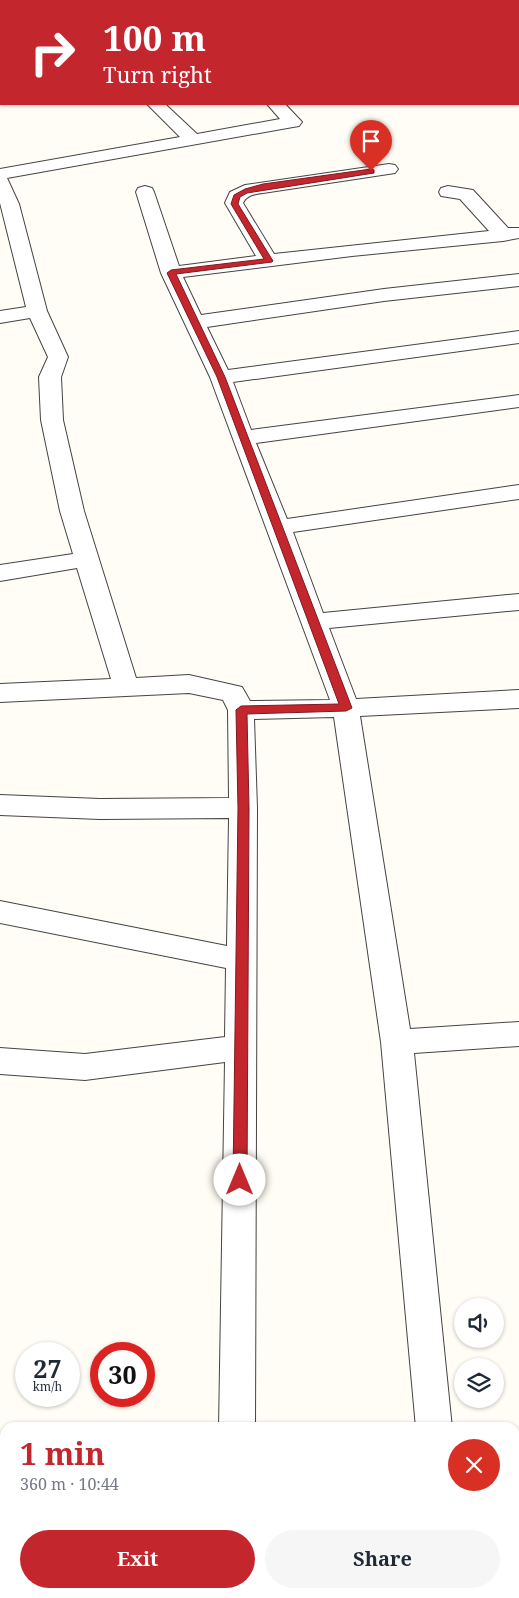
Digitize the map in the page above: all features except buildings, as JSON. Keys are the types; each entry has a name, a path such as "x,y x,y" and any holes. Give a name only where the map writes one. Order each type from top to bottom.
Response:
{"street":[{"path":"156,105 194,140"},
{"path":"0,174 292,122 276,105"},
{"path":"269,261 234,204 236,196 245,191 263,186 389,168"},
{"path":"0,182 5,205 37,311 58,357 50,377 52,420 72,511 126,687"},
{"path":"145,192 171,273 221,377 242,438 278,527 346,708 397,1042 433,1422"},
{"path":"448,192 466,194 511,234"},
{"path":"171,273 352,250 511,234"},
{"path":"196,322 384,295 519,280"},
{"path":"0,317 37,311"},
{"path":"221,377 519,338"},
{"path":"242,438 519,401"},
{"path":"278,527 519,492"},
{"path":"0,573 87,560"},
{"path":"314,622 519,602"},
{"path":"0,693 189,684 233,692 241,710 244,808 237,1422"},
{"path":"241,710 346,708 519,699"},
{"path":"0,805 100,808 244,808"},
{"path":"0,912 242,960"},
{"path":"397,1042 519,1034"},
{"path":"0,1061 85,1067 241,1047"}],"route":[{"path":"240,1180 244,808 241,710 346,708 278,527 242,438 221,377 171,273 269,261 234,204 236,196 245,191 263,186 371,171"}]}
